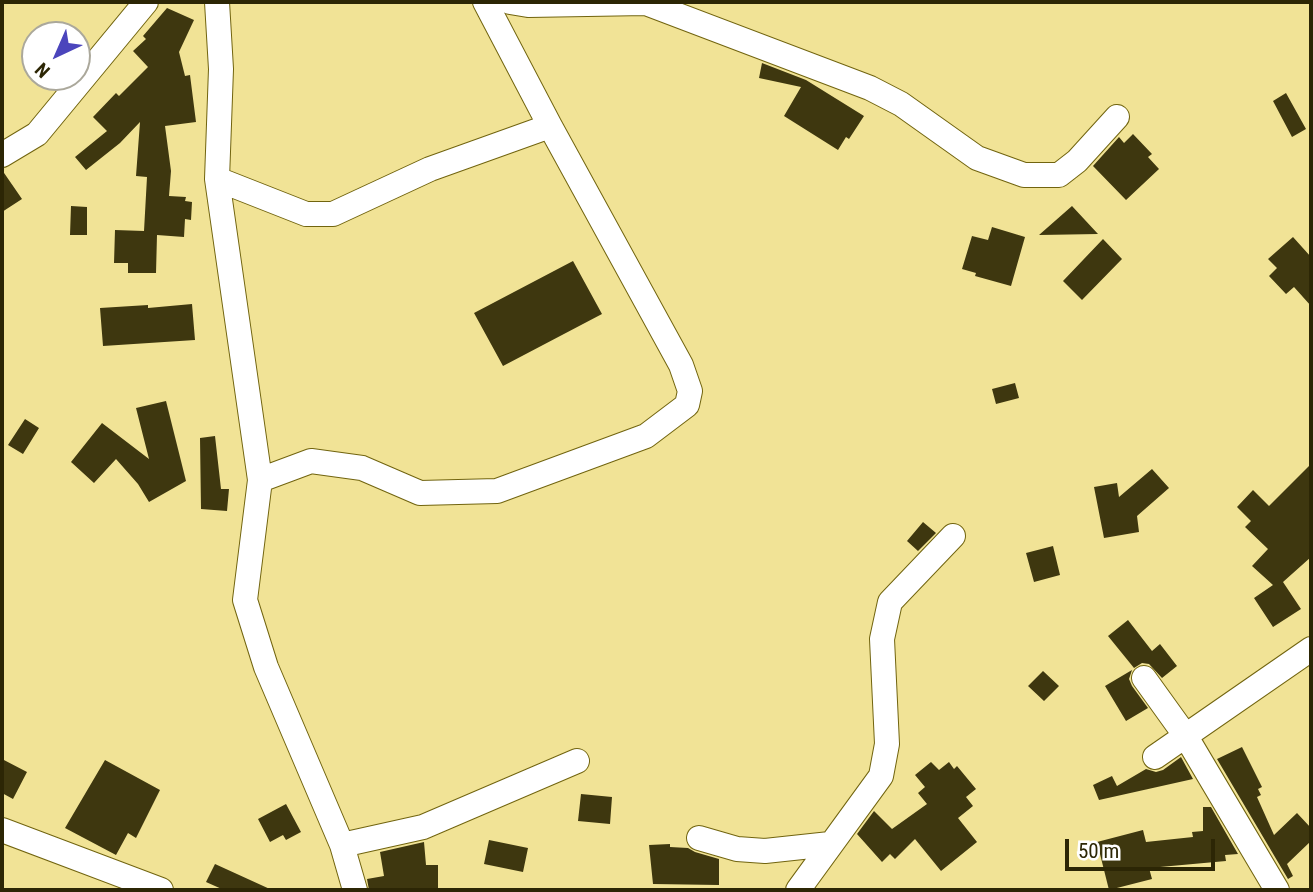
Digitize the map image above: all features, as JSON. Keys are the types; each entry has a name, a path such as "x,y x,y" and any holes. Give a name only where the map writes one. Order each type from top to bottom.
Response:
{"street":[{"path":"2,155 37,134 145,2"},
{"path":"217,2 222,69 218,179 260,480 245,600 266,667 342,845 355,890"},
{"path":"260,480 311,461 362,468 420,493 497,492 646,436 687,405 690,391 681,365 485,2"},
{"path":"510,2 528,5 639,3 870,88 901,104 977,158 1024,175 1059,174 1077,161 1117,117"},
{"path":"218,179 306,214 333,214 430,169 550,126"},
{"path":"798,890 881,776 887,744 882,639 890,602 953,536"},
{"path":"1155,757 1311,649"},
{"path":"1144,678 1185,735 1277,890"},
{"path":"342,845 423,827 577,761"},
{"path":"2,830 161,890"},
{"path":"699,838 737,849 765,850 830,844"}],"building":[{"path":"167,8 194,20 179,52 185,76 190,75 196,122 165,126 171,171 169,196 186,197 185,201 192,202 191,220 185,219 184,237 157,235 156,273 128,273 128,263 114,263 115,230 144,231 147,177 136,176 140,122 120,143 86,170 75,157 107,131 93,117 116,93 119,96 148,67 133,51 146,39 143,36"},
{"path":"762,63 806,80 864,116 838,150 784,116 801,87 759,78"},
{"path":"1286,93 1306,129 1292,137 1273,101"},
{"path":"1133,134 1152,154 1148,157 1159,169 1126,200 1093,166 1119,137 1124,143"},
{"path":"2,170 22,199 2,212"},
{"path":"71,206 87,207 87,235 70,235"},
{"path":"1072,206 1098,234 1039,235"},
{"path":"992,227 1025,237 1011,286 975,276 976,273 962,269 972,236 988,240"},
{"path":"1293,237 1311,257 1311,306 1294,287 1286,294 1269,276 1277,268 1268,259"},
{"path":"1103,239 1122,259 1082,300 1063,281"},
{"path":"573,261 602,314 503,366 474,313"},
{"path":"192,304 195,340 103,346 100,308"},
{"path":"1015,383 1019,398 996,404 992,389"},
{"path":"166,401 186,481 149,502 138,484 116,459 94,483 71,462 102,423 149,459 136,408"},
{"path":"25,419 39,428 23,454 8,445"},
{"path":"215,436 221,489 229,489 227,511 201,509 200,438"},
{"path":"1311,464 1311,557 1283,582 1301,609 1273,627 1254,598 1273,585 1252,566 1268,549 1245,527 1251,521 1237,507 1253,490 1269,506"},
{"path":"1152,469 1169,488 1137,516 1139,532 1104,538 1094,487 1117,483 1119,497"},
{"path":"923,522 936,533 918,551 907,541"},
{"path":"1053,546 1060,575 1034,582 1026,553"},
{"path":"1128,620 1152,651 1160,644 1177,666 1162,678 1149,664 1142,663 1134,668 1108,636"},
{"path":"1132,670 1129,679 1148,708 1126,721 1105,686"},
{"path":"1043,671 1059,686 1044,701 1028,686"},
{"path":"1242,747 1262,787 1258,789 1261,795 1257,797 1274,835 1297,813 1311,828 1311,841 1287,864 1293,876 1288,879 1217,759"},
{"path":"1181,757 1193,779 1099,800 1093,785 1112,776 1117,786 1146,769 1156,772 1163,770"},
{"path":"2,759 27,772 13,799 2,793"},
{"path":"105,760 160,790 136,838 128,833 116,855 65,828"},
{"path":"931,762 939,770 949,762 954,769 957,766 976,789 966,797 973,806 958,818 977,842 941,871 915,839 895,859 890,854 882,862 857,834 874,811 892,829 927,804 918,793 925,787 915,775"},
{"path":"581,794 612,797 610,824 578,821"},
{"path":"286,804 301,832 286,840 283,835 270,842 258,819"},
{"path":"1203,807 1211,807 1238,854 1225,855 1226,861 1149,868 1152,879 1109,890 1097,842 1143,830 1146,842 1193,837 1192,832 1203,831"},
{"path":"489,840 528,848 523,872 484,864"},
{"path":"424,842 426,865 438,865 438,890 369,890 367,879 384,876 380,852"},
{"path":"670,844 670,847 688,848 719,859 719,885 653,884 649,845"},
{"path":"215,864 272,890 224,890 206,882"}]}
